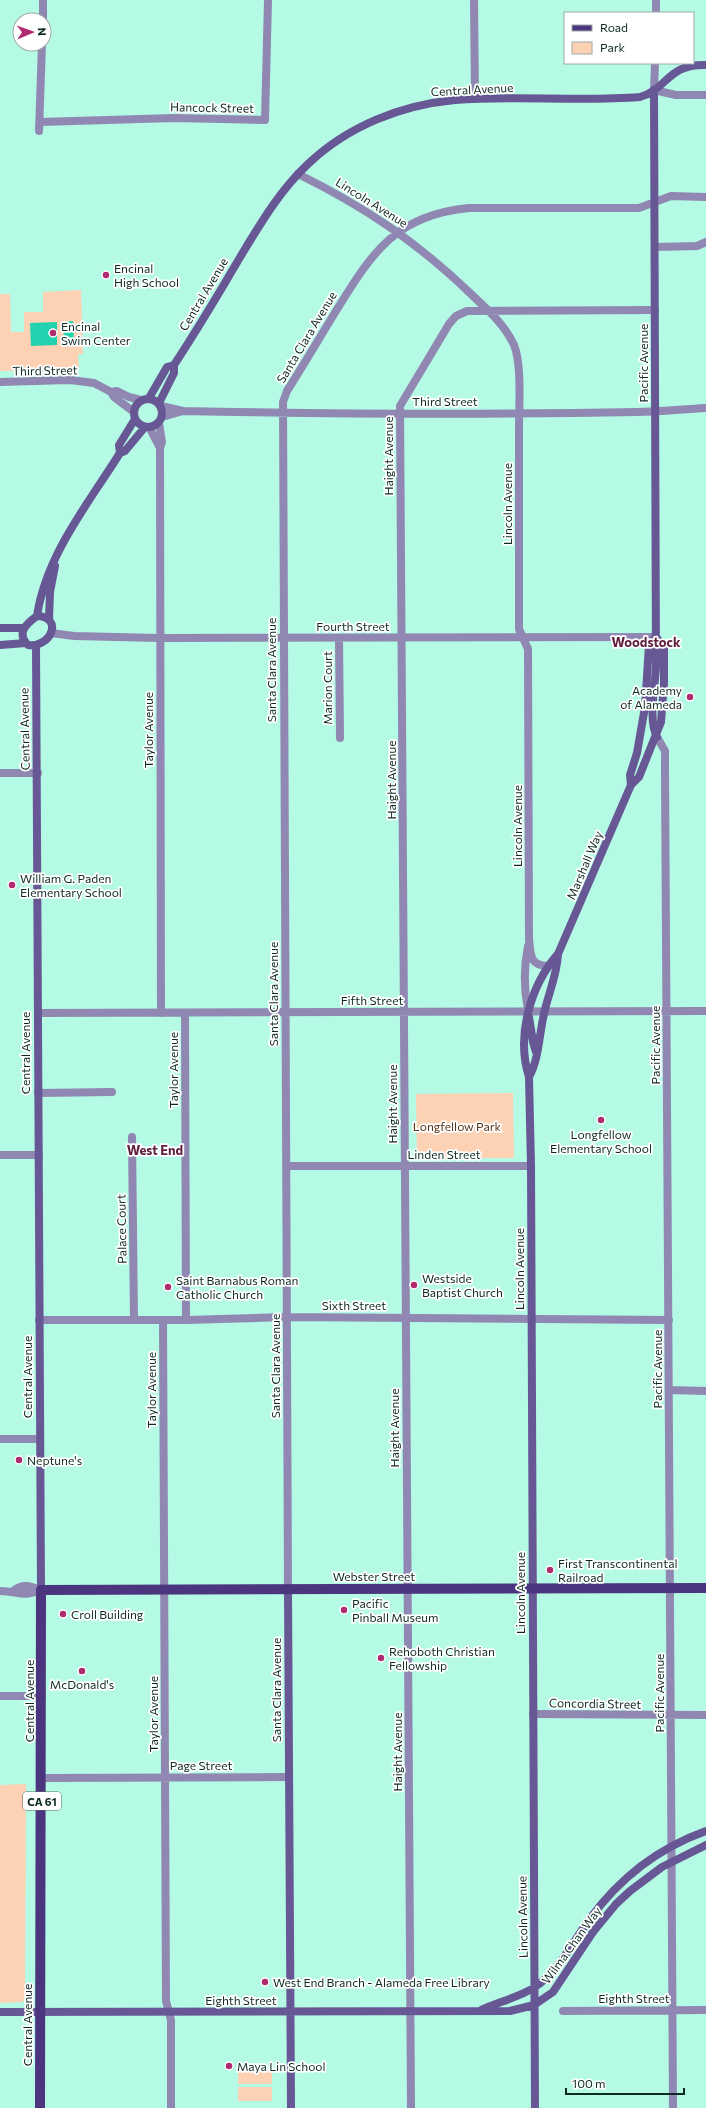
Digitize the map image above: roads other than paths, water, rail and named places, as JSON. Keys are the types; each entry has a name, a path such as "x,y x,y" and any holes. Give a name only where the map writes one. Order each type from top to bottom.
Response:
{"main road":[{"name":"Webster Street","path":"41,1590 706,1588"},
{"name":"Central Avenue","path":"40,2108 42,1778 41,1590"}],"street":[{"path":"43,12 44,0"},
{"name":"Hancock Street","path":"40,122 174,118 265,120 268,0"},
{"path":"474,0 475,99"},
{"path":"656,0 656,12"},
{"path":"39,131 42,52"},
{"path":"654,90 655,64"},
{"path":"654,90 668,77 684,67 706,65"},
{"path":"654,90 676,95 706,95"},
{"name":"Central Avenue","path":"160,404 174,373 174,365 257,229 280,196 298,174 331,145 376,119 435,102 475,99 621,99 640,97 654,90"},
{"name":"Pacific Avenue","path":"642,730 648,686 649,645 656,637 654,411 656,247 654,90"},
{"name":"Lincoln Avenue","path":"298,174 357,205 430,255 488,311 506,332 514,345 518,358 519,629 528,649 529,939 532,960 536,964 548,966"},
{"name":"Santa Clara Avenue","path":"290,2108 282,402 287,391 363,267 378,248 398,232 414,222 450,210 469,208 639,208 671,196 706,197"},
{"path":"656,247 697,246 706,242"},
{"name":"Haight Avenue","path":"411,2108 400,406 449,324 456,316 466,311 655,310"},
{"name":"Central Avenue","path":"145,399 167,367 174,365"},
{"name":"Third Street","path":"0,382 70,380 94,383 111,392 114,397 135,416"},
{"name":"Third Street","path":"111,392 117,391 129,397 145,399"},
{"path":"26,643 22,634 24,628 37,616 42,589 71,528 120,453 125,451 147,427 161,420 160,404 145,399 135,407 135,416 119,445 120,453"},
{"name":"Third Street","path":"160,404 184,411 281,413 518,413 654,411 706,408"},
{"name":"Third Street","path":"161,420 184,411"},
{"path":"135,416 147,427"},
{"name":"Taylor Avenue","path":"161,420 162,442 160,448 159,638 161,1013"},
{"name":"Taylor Avenue","path":"147,427 160,448"},
{"path":"0,645 26,643 28,645 36,646 45,642 51,633 51,623 49,619 50,592 56,561"},
{"path":"37,616 45,616 49,619"},
{"path":"0,628 24,628"},
{"name":"Fourth Street","path":"51,633 74,636 159,638 656,637"},
{"path":"656,637 655,687 652,719 656,737"},
{"name":"Marion Court","path":"339,638 340,738"},
{"name":"Central Avenue","path":"36,646 38,773 41,1590"},
{"name":"Marshall Way","path":"631,785 630,775 642,730"},
{"name":"Pacific Avenue","path":"656,737 665,751 673,2108"},
{"name":"Marshall Way","path":"528,1010 548,966 558,954 631,785 639,777 656,737"},
{"path":"0,773 38,773"},
{"name":"Lincoln Avenue","path":"529,939 525,959 526,997 528,1010 525,1065 529,1077 531,1166 535,2108"},
{"name":"Marshall Way","path":"545,1010 558,970 558,954"},
{"path":"528,1010 532,1042 537,1054"},
{"name":"Fifth Street","path":"38,1013 404,1012 528,1010 706,1011"},
{"name":"Lincoln Avenue","path":"529,1077 536,1065 545,1010"},
{"name":"Taylor Avenue","path":"185,1013 186,1320"},
{"path":"38,1093 112,1092"},
{"name":"Palace Court","path":"132,1137 134,1320"},
{"path":"0,1155 39,1155"},
{"name":"Linden Street","path":"286,1166 531,1166"},
{"name":"Sixth Street","path":"39,1320 186,1320 286,1317 405,1317 669,1320"},
{"name":"Taylor Avenue","path":"163,1320 166,2001 171,2020 171,2108"},
{"path":"669,1390 706,1391"},
{"path":"0,1439 40,1439"},
{"name":"Webster Street","path":"0,1591 13,1591 19,1595 29,1595 41,1590"},
{"path":"0,1696 42,1696"},
{"name":"Concordia Street","path":"533,1714 706,1716"},
{"name":"Page Street","path":"42,1778 289,1777"},
{"name":"Wilma Chan Way","path":"534,1987 550,1974 610,1893 629,1875 672,1847 706,1831"},
{"name":"Wilma Chan Way","path":"534,2005 553,1992 593,1932 616,1904 645,1878 672,1861 706,1845"},
{"name":"Eighth Street","path":"482,2010 534,1987"},
{"name":"Eighth Street","path":"0,2012 410,2010 482,2010 499,2012 534,2005"},
{"name":"Eighth Street","path":"563,2011 706,2010"}],"place":[{"name":"Encinal High School","path":"106,275"},
{"name":"Encinal Swim Center","path":"53,333"},
{"name":"Academy of Alameda","path":"690,697"},
{"name":"William G. Paden Elementary School","path":"12,885"},
{"name":"Longfellow Elementary School","path":"601,1120"},
{"name":"Westside Baptist Church","path":"414,1285"},
{"name":"Saint Barnabus Roman Catholic Church","path":"168,1287"},
{"name":"Neptune's","path":"19,1460"},
{"name":"First Transcontinental Railroad","path":"550,1570"},
{"name":"Pacific Pinball Museum","path":"344,1610"},
{"name":"Croll Building","path":"63,1614"},
{"name":"Rehoboth Christian Fellowship","path":"381,1658"},
{"name":"McDonald's","path":"82,1671"},
{"name":"West End Branch - Alameda Free Library","path":"265,1982"},
{"name":"Maya Lin School","path":"229,2066"}],"district":[{"name":"Woodstock","path":"646,642"},
{"name":"West End","path":"155,1150"}],"park label":[{"name":"Longfellow Park","path":"457,1126"}]}
